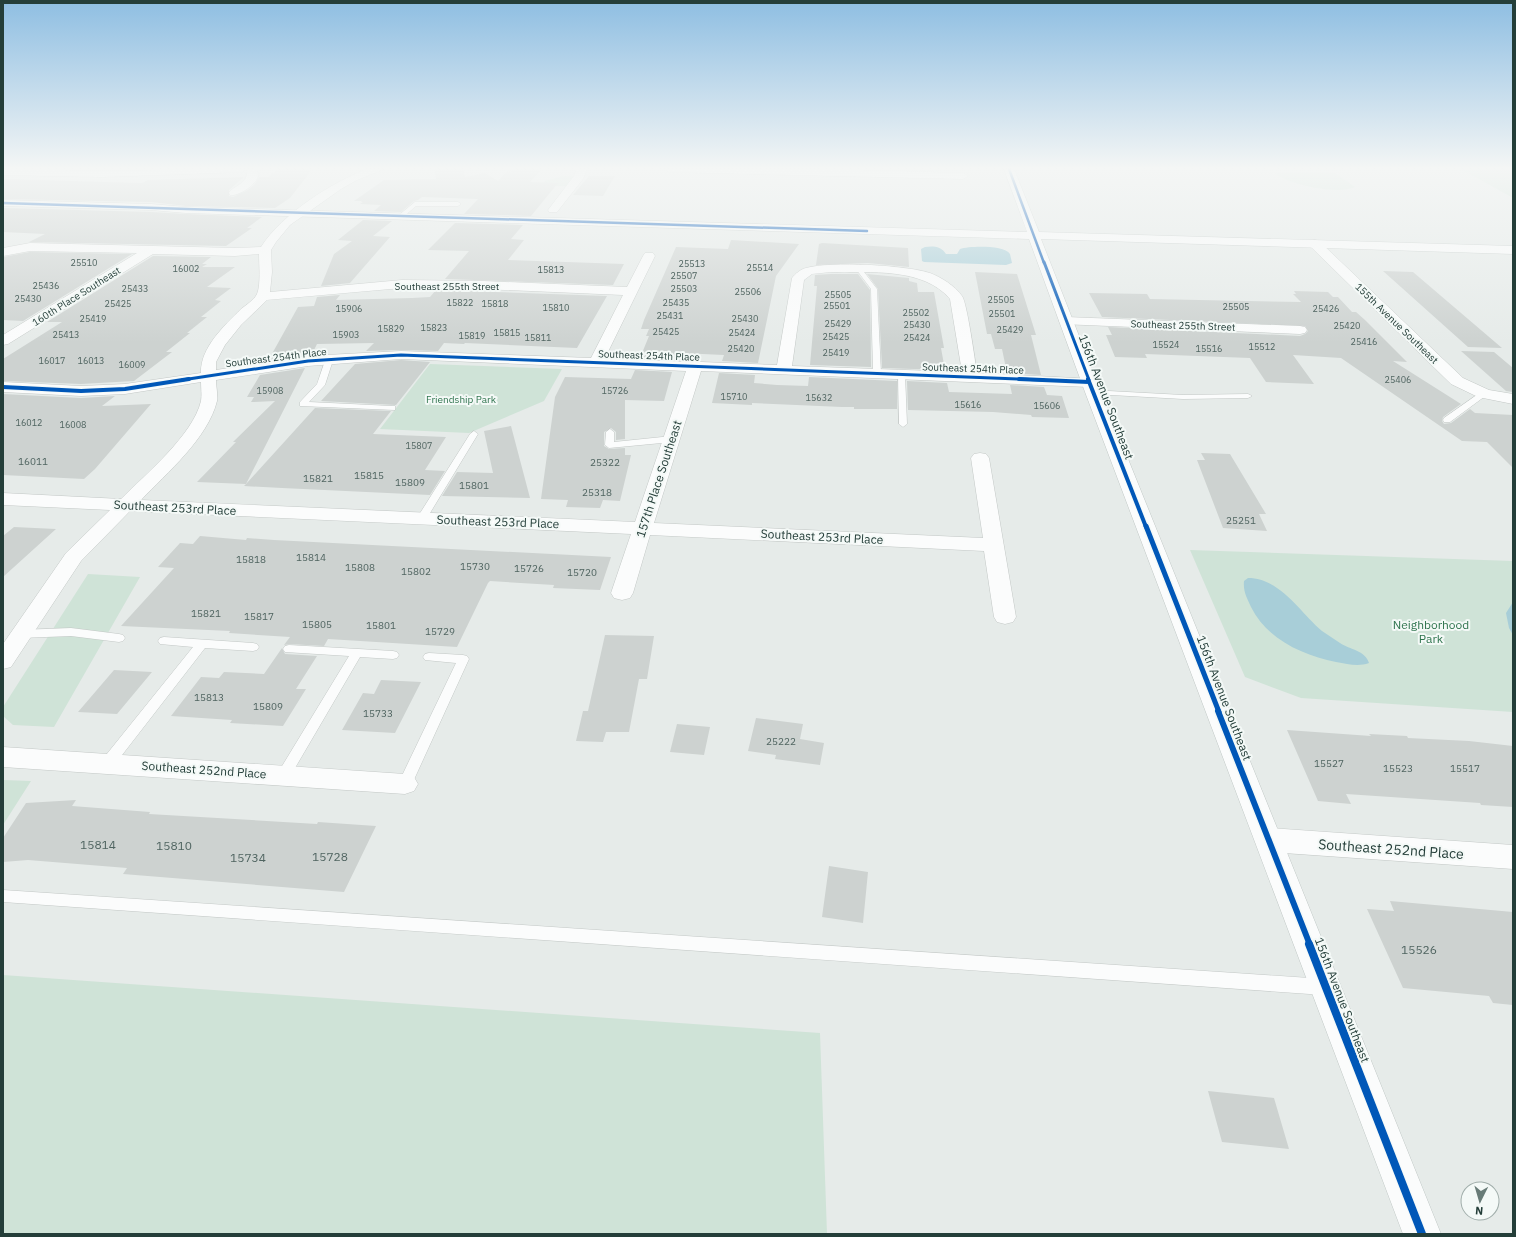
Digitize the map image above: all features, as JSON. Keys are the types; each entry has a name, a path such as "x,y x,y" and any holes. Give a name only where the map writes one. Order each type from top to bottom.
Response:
{"street":[{"path":"3,661 73,557 187,441 202,419 209,400 208,362 218,344 236,322 263,296 266,272 265,250 271,240 283,227"},
{"path":"741,227 1513,250"},
{"name":"156th Avenue Southeast","path":"1031,227 1091,387 1422,1234"},
{"name":"155th Avenue Southeast","path":"1316,244 1457,381 1470,389 1484,394 1513,400"},
{"path":"3,252 30,247 149,251 235,252 265,250"},
{"name":"160th Place Southeast","path":"3,341 149,251"},
{"path":"596,362 649,256"},
{"path":"784,369 798,278 809,271 831,268 909,271 927,276 950,290 957,298 970,377"},
{"name":"Southeast 255th Street","path":"263,296 289,295 405,278 483,285 632,291"},
{"name":"Southeast 255th Street","path":"1066,321 1300,330"},
{"name":"Southeast 254th Place","path":"3,387 80,391 125,389 308,361 401,355 696,365 970,377 1091,387"},
{"name":"157th Place Southeast","path":"622,593 696,365"},
{"path":"980,458 1005,617"},
{"name":"Southeast 253rd Place","path":"3,499 124,506 422,518 994,545"},
{"name":"Southeast 252nd Place","path":"3,757 405,784"},
{"name":"Southeast 252nd Place","path":"1269,840 1513,857"}],"lane":[{"path":"859,269 874,289 877,373"},
{"path":"329,360 320,385 303,404 392,408"},
{"path":"901,374 903,424"},
{"path":"1091,387 1184,397 1248,396"},
{"path":"1447,420 1484,394"},
{"path":"610,432 610,444 672,440"},
{"path":"422,518 474,434"},
{"path":"20,634 71,632 119,638"},
{"path":"164,642 252,647"},
{"path":"107,764 202,644"},
{"path":"289,648 393,655"},
{"path":"283,776 357,652"},
{"path":"405,784 463,659 429,657"},
{"path":"3,896 1327,988"}],"green space":[{"name":"Friendship Park","path":"430,364 562,369 544,401 469,433 380,429"},
{"name":"Neighborhood Park","path":"1190,550 1513,561 1513,712 1301,698 1245,677"},
{"path":"88,574 140,577 54,727 13,725 3,716 3,707"},
{"path":"3,780 31,781 3,825"},
{"path":"3,975 820,1033 827,1234 3,1234"}],"water":[{"path":"925,247 939,248 946,254 957,254 960,249 965,248 979,247 1001,249 1010,254 1012,263 1006,265 924,262 922,261 921,249"},
{"path":"1248,578 1259,579 1280,590 1289,597 1322,631 1344,645 1364,655 1369,663 1353,665 1323,659 1298,650 1276,637 1266,628 1251,607 1244,588 1244,581"},
{"path":"1513,602 1513,635 1509,628 1506,613"}],"building":[{"path":"3,227 249,227 247,228 252,228 226,246 29,242 45,234 3,232"},
{"path":"355,227 385,227 373,236 390,237 350,283 321,286 334,254 352,241 338,240"},
{"path":"451,227 522,227 511,239 524,240 508,260 624,264 613,285 445,279 469,251 428,250"},
{"path":"731,240 799,244 776,276 758,363 722,361 724,355 681,353 676,353 675,360 640,358 649,336 646,336 649,329 641,329 676,247 728,249"},
{"path":"819,244 908,248 909,267 868,263 816,265"},
{"path":"30,252 132,254 23,321 3,320 3,257"},
{"path":"153,256 211,257 202,264 207,264 202,267 235,267 207,287 231,288 215,300 221,301 201,317 207,317 166,352 172,352 134,381 81,384 3,381 3,359 62,322 47,322"},
{"path":"1383,271 1413,272 1502,348 1468,347"},
{"path":"975,272 1017,274 1036,335 1031,335 1041,375 1007,373 1002,349 995,349 991,334 987,334"},
{"path":"858,274 870,290 871,367 810,365 817,286 814,286 815,275"},
{"path":"867,274 909,278 909,281 917,283 918,292 934,292 944,348 941,348 945,370 882,368 878,289"},
{"path":"436,290 607,296 577,348 444,343 438,351 366,351 374,343 317,344 312,354 268,361 298,307 314,306 317,297 340,295 336,300 430,297"},
{"path":"1294,291 1328,292 1333,297 1338,297 1352,312 1356,312 1365,320 1407,362 1393,361 1461,404 1443,417 1442,421 1444,424 1451,423 1470,409 1475,413 1513,415 1513,468 1487,442 1462,441 1341,358 1293,355 1314,384 1266,382 1250,358 1145,354 1147,358 1115,357 1106,335 1112,335 1108,327 1300,336 1308,331 1305,326 1102,317 1089,293 1147,294 1150,299 1301,302 1293,294 1296,294"},
{"path":"1461,351 1494,352 1513,368 1513,392 1506,391"},
{"path":"401,360 430,362 396,405 321,401 355,364"},
{"path":"305,368 246,484 197,482 236,442 233,442 275,401 251,402 254,397 247,397 260,375"},
{"path":"635,370 672,372 664,401 625,400 625,439 616,440 616,432 611,428 604,432 604,446 609,449 625,448 625,455 631,455 620,501 603,500 600,508 566,507 568,500 541,499 555,397 565,377 631,379"},
{"path":"719,373 755,375 754,383 777,385 808,386 809,377 897,381 897,409 854,409 854,407 712,403"},
{"path":"907,381 947,383 949,392 1012,394 1010,385 1044,387 1047,395 1062,396 1069,418 1032,417 1031,415 993,412 908,410"},
{"path":"3,394 81,398 115,396 102,406 151,404 95,469 84,479 3,475"},
{"path":"315,408 391,411 373,434 446,437 425,470 445,471 430,495 244,486"},
{"path":"511,426 530,498 442,496 457,472 493,473 484,431"},
{"path":"1201,453 1230,454 1266,514 1259,514 1267,531 1223,528 1197,460 1205,460"},
{"path":"14,527 56,529 3,577 3,536"},
{"path":"200,536 246,540 247,538 611,557 600,590 553,588 554,585 490,581 457,647 328,639 324,646 284,645 290,637 229,633 230,631 121,626 174,568 158,567 180,543 193,544"},
{"path":"605,635 654,636 647,679 639,679 629,732 606,732 603,742 576,741 583,711 588,711"},
{"path":"282,648 285,654 317,656 296,689 306,689 283,726 230,723 232,720 171,716 201,677 219,678 224,672 264,674"},
{"path":"114,670 152,672 117,714 78,712"},
{"path":"381,680 421,682 395,733 342,730 363,693 374,694"},
{"path":"756,718 803,724 800,739 824,743 820,765 775,759 776,755 748,751"},
{"path":"677,724 710,727 704,755 670,752"},
{"path":"1287,730 1371,736 1369,734 1407,736 1408,738 1469,741 1513,746 1513,807 1481,805 1480,803 1346,794 1351,804 1318,801"},
{"path":"76,800 72,806 150,812 149,814 376,826 344,892 123,874 127,868 28,860 3,862 3,838 26,803"},
{"path":"829,866 868,872 863,923 822,917"},
{"path":"1390,901 1513,912 1513,1005 1493,1003 1489,996 1403,988 1367,909 1394,911"},
{"path":"1208,1091 1274,1098 1289,1149 1222,1142"}],"cycle path":[{"path":"728,227 867,231"},
{"path":"1031,227 1093,392 1422,1234"},
{"path":"3,387 81,391 125,389 308,361 401,355 1089,382"}]}
